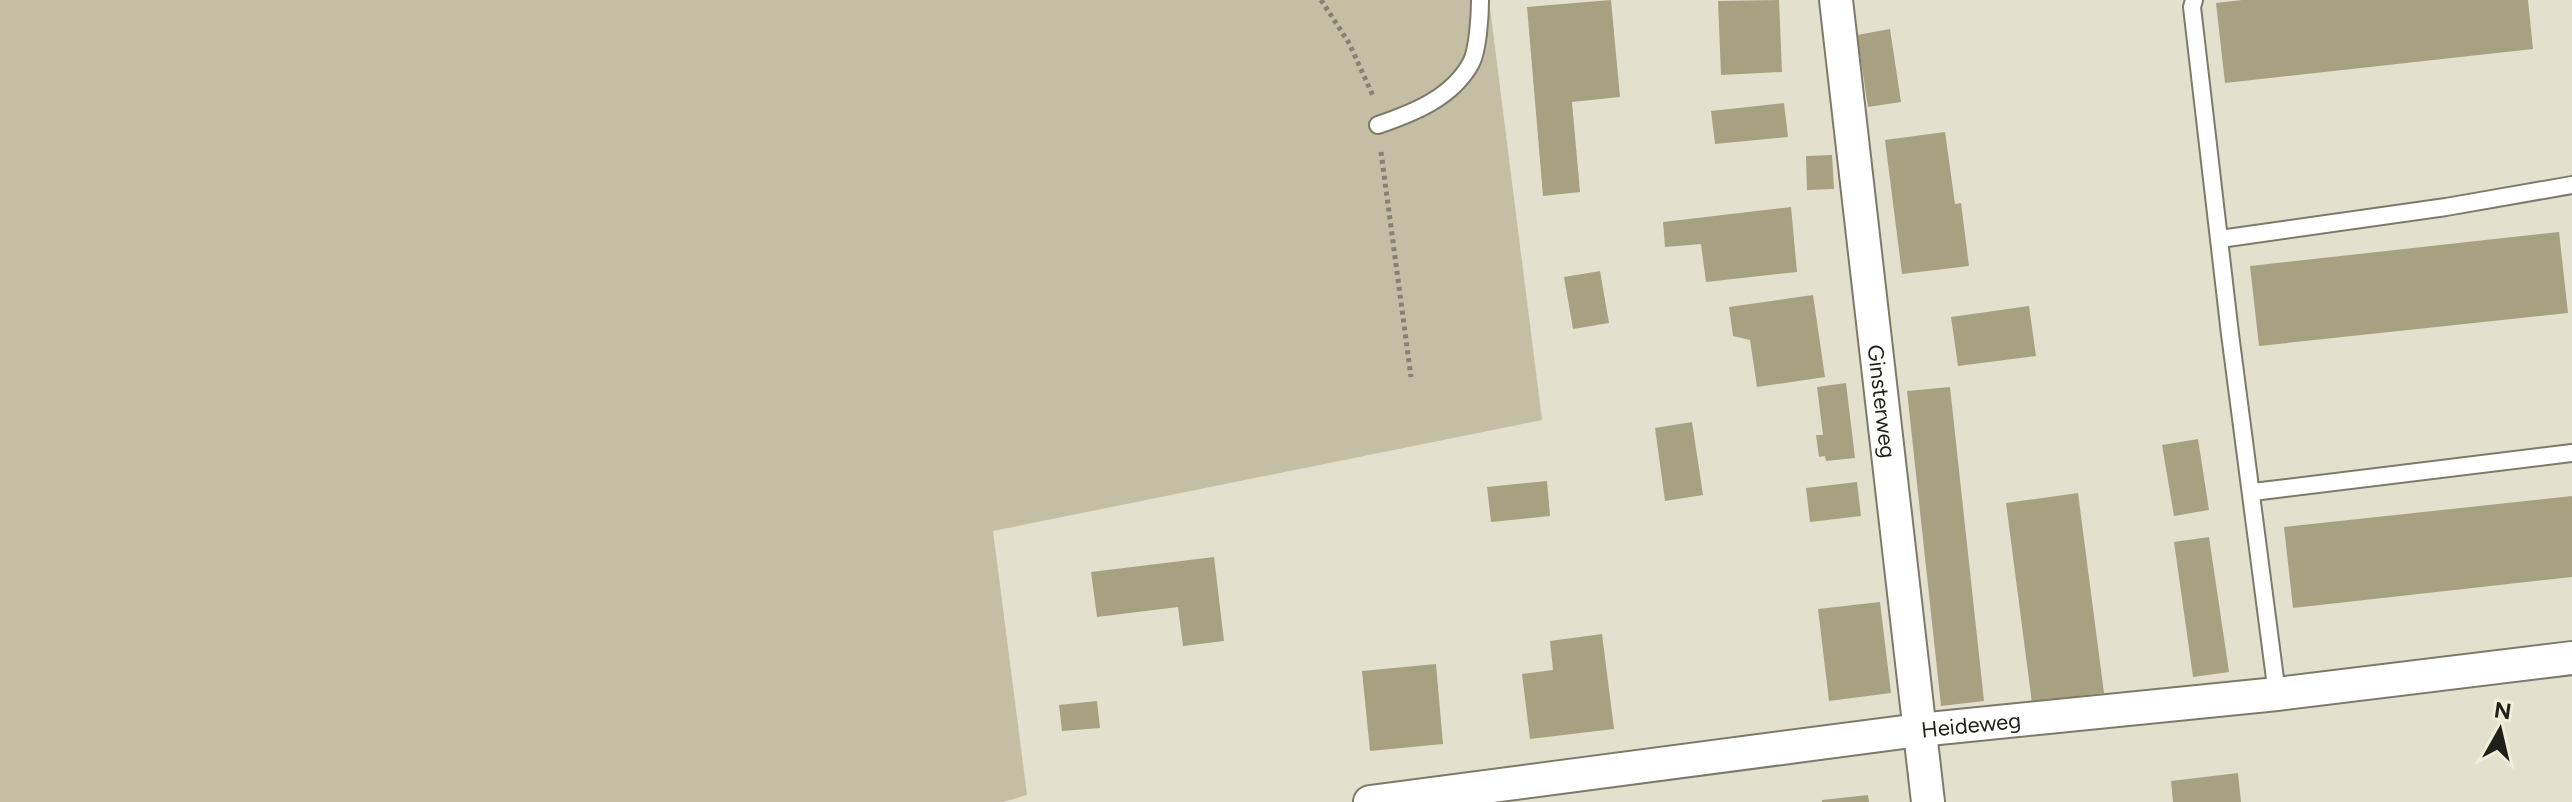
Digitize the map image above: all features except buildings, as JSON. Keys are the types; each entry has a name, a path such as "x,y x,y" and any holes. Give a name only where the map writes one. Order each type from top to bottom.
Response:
{"street":[{"name":"Ginsterweg","path":"1836,0 1928,802"},
{"name":"Heideweg","path":"1370,802 1919,730 2277,694 2572,658"}],"lane":[{"path":"1378,125 1418,111 1439,98 1472,61 1480,0"},
{"path":"2194,0 2192,7 2277,694"},
{"path":"2220,239 2446,207 2572,185"},
{"path":"2253,492 2572,453"}],"path":[{"path":"1321,0 1349,43 1375,100 1411,377"}],"shaded area":[{"path":"0,0 1489,0 1542,420 993,531 1027,795 1003,802 0,802"}]}
